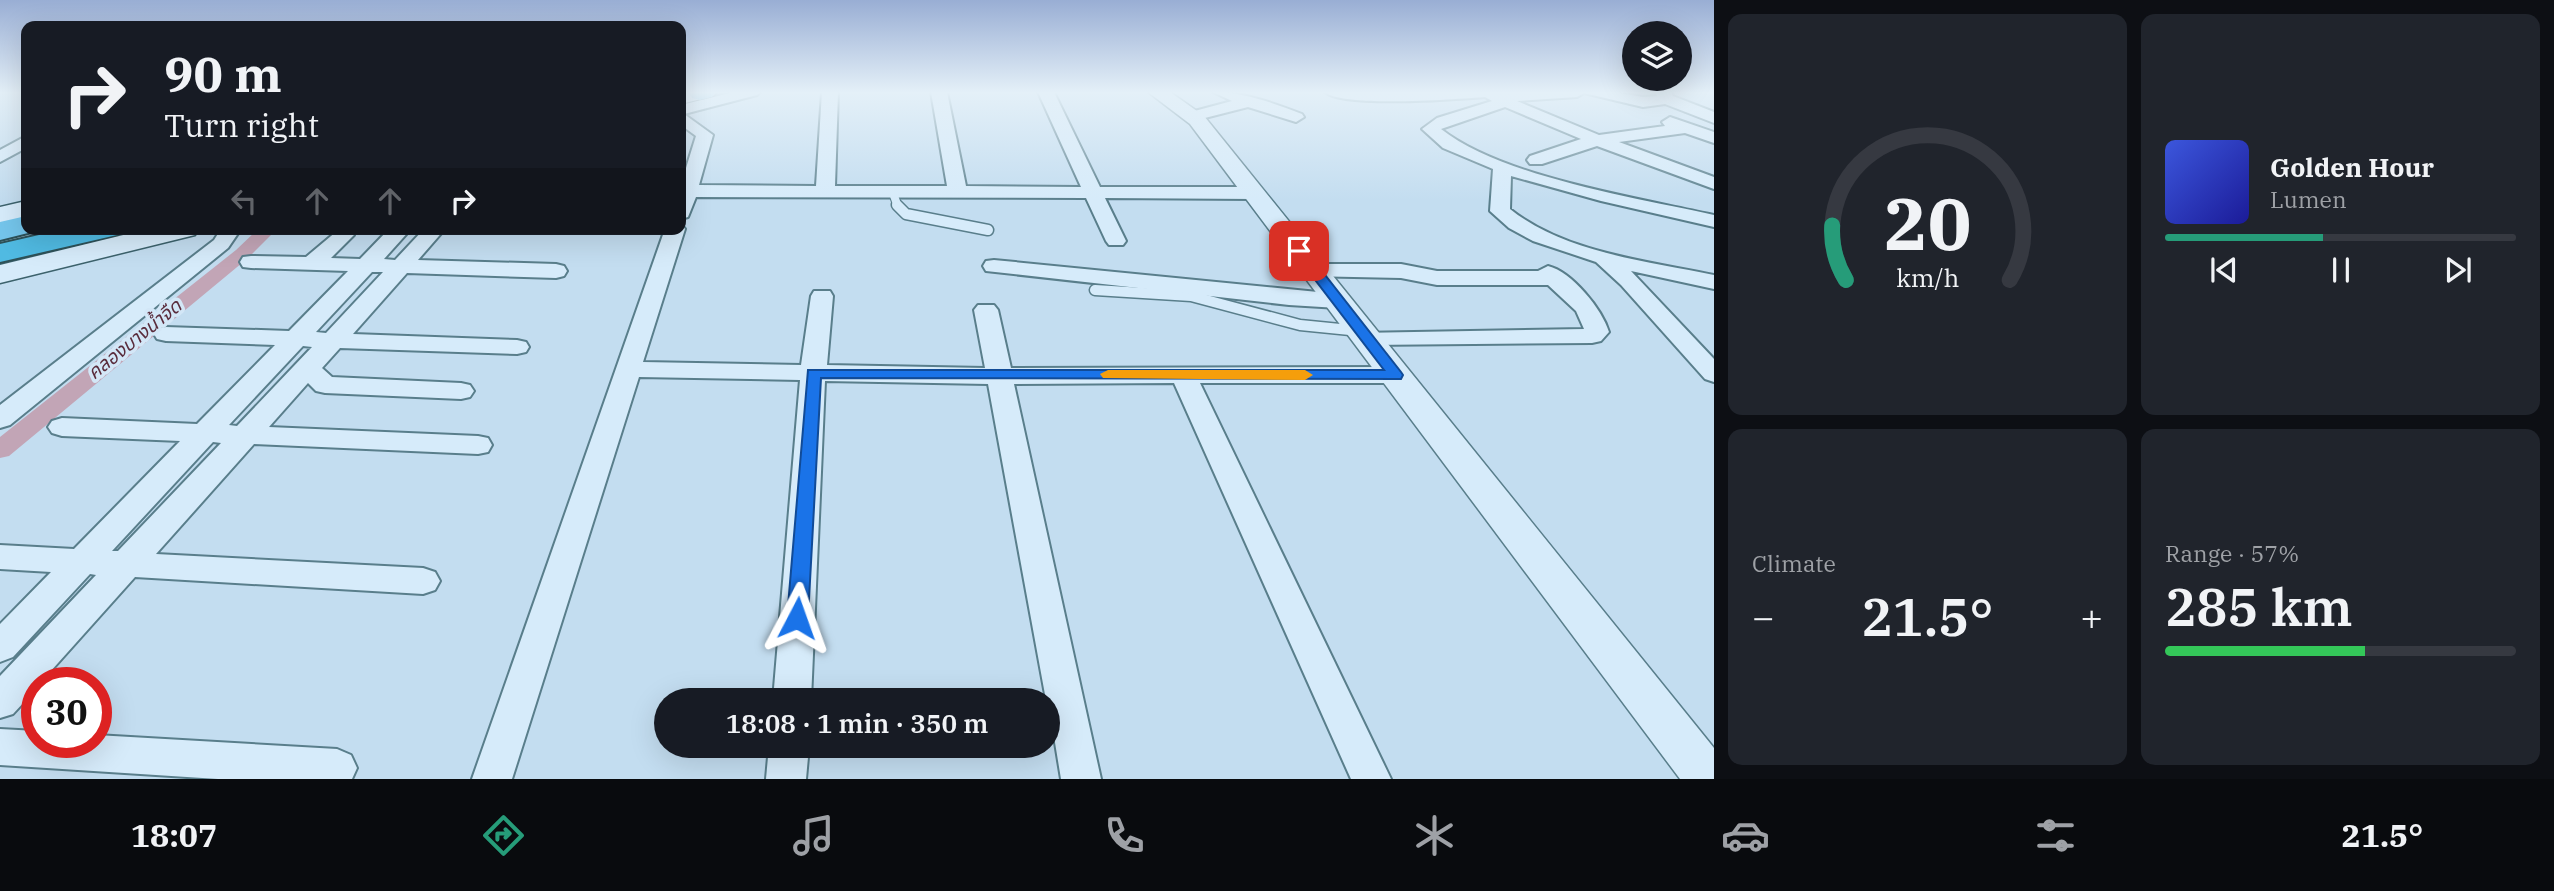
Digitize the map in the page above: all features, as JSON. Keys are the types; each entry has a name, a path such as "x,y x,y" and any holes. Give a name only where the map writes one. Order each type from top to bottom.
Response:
{"highway":[{"path":"0,231 21,226"},
{"path":"0,238 21,233"},
{"path":"0,252 71,235"},
{"path":"0,252 78,235"}],"main road":[{"path":"0,214 21,209"},
{"path":"0,273 161,235"}],"street":[{"path":"686,197 705,135 696,128"},
{"path":"825,191 828,128"},
{"path":"946,128 958,193"},
{"path":"1064,128 1116,241"},
{"path":"1203,128 1709,779"},
{"path":"1431,128 1443,141 1502,167 1714,220"},
{"path":"1569,128 1714,183"},
{"path":"1536,160 1597,140 1682,128"},
{"path":"1686,128 1714,138"},
{"path":"0,157 21,144"},
{"path":"1502,167 1500,211 1506,218 1542,236 1603,257 1714,282"},
{"path":"1689,190 1714,183"},
{"path":"688,191 1254,193"},
{"path":"0,419 220,244 227,235"},
{"path":"311,264 344,235"},
{"path":"0,647 395,235"},
{"path":"0,702 430,235"},
{"path":"492,779 673,235"},
{"path":"1603,257 1629,280 1714,374"},
{"path":"251,262 556,271"},
{"path":"995,266 1289,298 1338,300"},
{"path":"1314,271 1401,271 1437,278 1551,275 1586,309 1597,332 1592,337 1364,335"},
{"path":"793,688 813,373 822,296"},
{"path":"986,310 1081,779"},
{"path":"166,334 517,347"},
{"path":"1688,345 1714,352"},
{"path":"307,368 325,385 461,391"},
{"path":"628,369 813,373 1396,375"},
{"path":"1183,375 1371,779"},
{"path":"62,427 478,445"},
{"path":"0,557 423,581"},
{"path":"0,747 337,768"},
{"path":"786,779 788,758"}],"lane":[{"path":"893,193 897,206 906,214 988,230"},
{"path":"1095,290 1143,290 1191,296 1300,325 1364,335"}],"waterway":[{"name":"คลองบางน้ำจืด","path":"0,450 242,254 262,235"}],"slow traffic":[{"path":"1108,374 1305,375"}],"route":[{"path":"797,618 813,373 970,376 1396,375 1299,251"}]}
